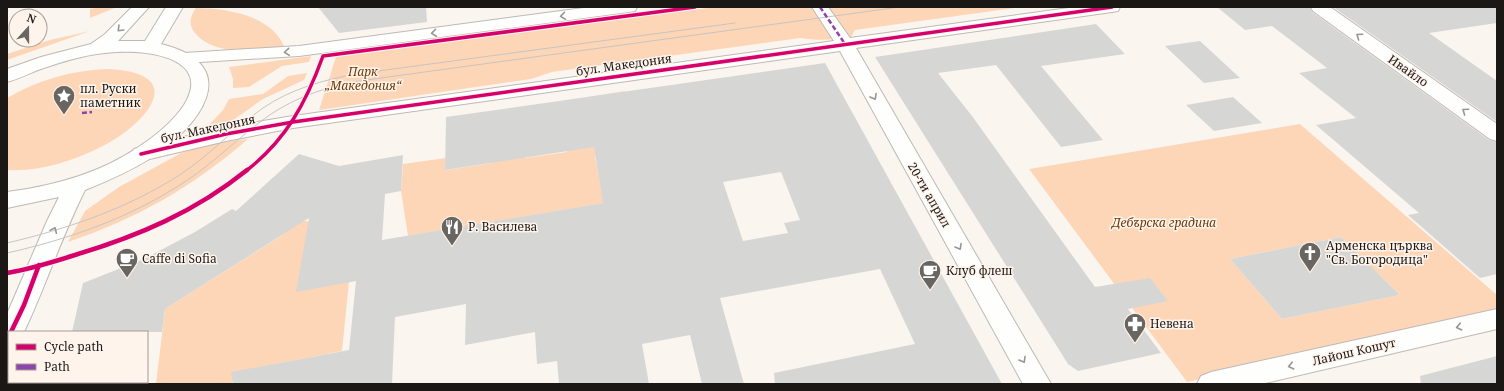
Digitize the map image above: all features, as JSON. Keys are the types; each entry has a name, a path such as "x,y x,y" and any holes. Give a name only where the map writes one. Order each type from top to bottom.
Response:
{"street":[{"path":"96,49 111,38 141,7"},
{"path":"150,48 168,16 176,7"},
{"path":"184,58 299,51 630,7"},
{"name":"20-ти април","path":"820,7 845,44 905,153 1037,384"},
{"name":"бул. Македония","path":"141,154 226,134 293,122 1112,7"},
{"name":"Ивайло","path":"1318,7 1497,134"},
{"path":"7,76 43,62 96,49 129,47 150,48 169,52 184,58 194,67 200,84 197,99 190,111 162,140 141,154 100,175 77,184 43,194 7,200"},
{"path":"11,331 24,305 58,221 77,184"},
{"name":"Лайош Кошут","path":"1211,384 1497,319"}],"green space":[{"path":"100,7 117,7 90,18 90,9"},
{"name":"Парк „Македония“","path":"715,7 1022,7 855,30 851,37 819,40 800,38 552,72 531,79 319,110 336,57"},
{"path":"196,8 208,8 233,12 258,20 278,35 284,46 237,50 214,46 203,41 191,27 192,14"},
{"path":"90,31 48,46 48,41"},
{"path":"25,48 41,48 7,60 7,54"},
{"path":"311,56 309,62 282,66 249,87 233,88 233,79 229,67"},
{"path":"108,69 134,73 149,80 154,90 152,101 145,114 117,137 101,147 79,157 43,167 7,170 7,98 31,86 56,77 82,71"},
{"path":"307,73 304,80 263,99 229,123 208,126 223,110 229,99 263,94 288,76"},
{"path":"625,91 632,122 634,150 595,156 604,203 408,236 401,191 403,164 446,158 446,170 492,163 491,143 524,138 525,158 567,152 564,132 593,127 588,97"},
{"name":"Дебърска градина","path":"1300,124 1497,295 1497,313 1187,382 1029,169","holes":["1341,237 1400,295 1282,319 1230,259"]},
{"path":"248,139 206,172 163,200 117,223 68,242 85,211 119,187 181,153 209,144"},
{"path":"300,220 316,223 349,282 342,351 235,372 232,384 156,384 165,309 281,236"}],"building":[{"path":"318,7 426,7 427,22 339,33"},
{"path":"1217,7 1310,7 1312,12 1489,140 1497,142 1497,274 1480,278 1408,215 1419,213 1316,125 1356,118 1299,73 1327,68 1272,26 1245,30"},
{"path":"1333,7 1497,7 1497,23 1429,33 1497,81 1497,122"},
{"path":"1096,24 1125,54 1041,66 1103,140 1061,147 996,65 938,73 972,116 1095,287 1150,278 1168,301 1128,309 1161,353 1078,371 1068,364 875,57"},
{"path":"1200,41 1240,78 1204,83 1165,46"},
{"path":"825,63 1002,384 775,384 774,373 915,344 880,269 720,298 744,384 702,384 690,335 642,344 649,384 559,384 557,361 537,364 535,332 465,345 466,304 395,317 392,384 233,384 231,372 349,350 356,281 296,292 309,218 165,309 162,332 72,331 83,283 144,259 195,232 232,209 236,211 299,154 339,166 403,155 401,191 385,194 382,240 603,203 594,147 445,170 446,117","holes":["781,172 800,220 784,223 788,233 743,241 723,182"]},
{"path":"1233,97 1262,123 1214,131 1186,105"},
{"name":"Арменска църква \"Св. Богородица\"","path":"1341,237 1400,295 1282,319 1230,259"},
{"path":"1497,356 1497,384 1421,384 1420,376"}],"tram line":[{"path":"7,253 77,234 122,216 144,205 165,194 196,174 251,129 284,106 310,94 337,86 366,80 900,7"},
{"path":"7,243 96,217 158,188 189,168 263,108 296,90 319,82 356,74 735,23"}],"marked path":[{"path":"820,7 845,44"},
{"path":"82,113 92,112"}],"cycle path":[{"path":"7,273 49,263 128,238 179,216 227,187 269,150 291,126 306,98 323,56 695,7"},
{"path":"141,154 226,134 293,122 1112,7"},
{"path":"11,331 24,305 39,265"}],"place":[{"name":"пл. Руски паметник","path":"64,116"},
{"name":"Р. Василева","path":"452,246"},
{"name":"Арменска църква \"Св. Богородица\"","path":"1310,272"},
{"name":"Caffe di Sofia","path":"127,278"},
{"name":"Клуб флеш","path":"930,290"},
{"name":"Невена","path":"1135,344"}]}
